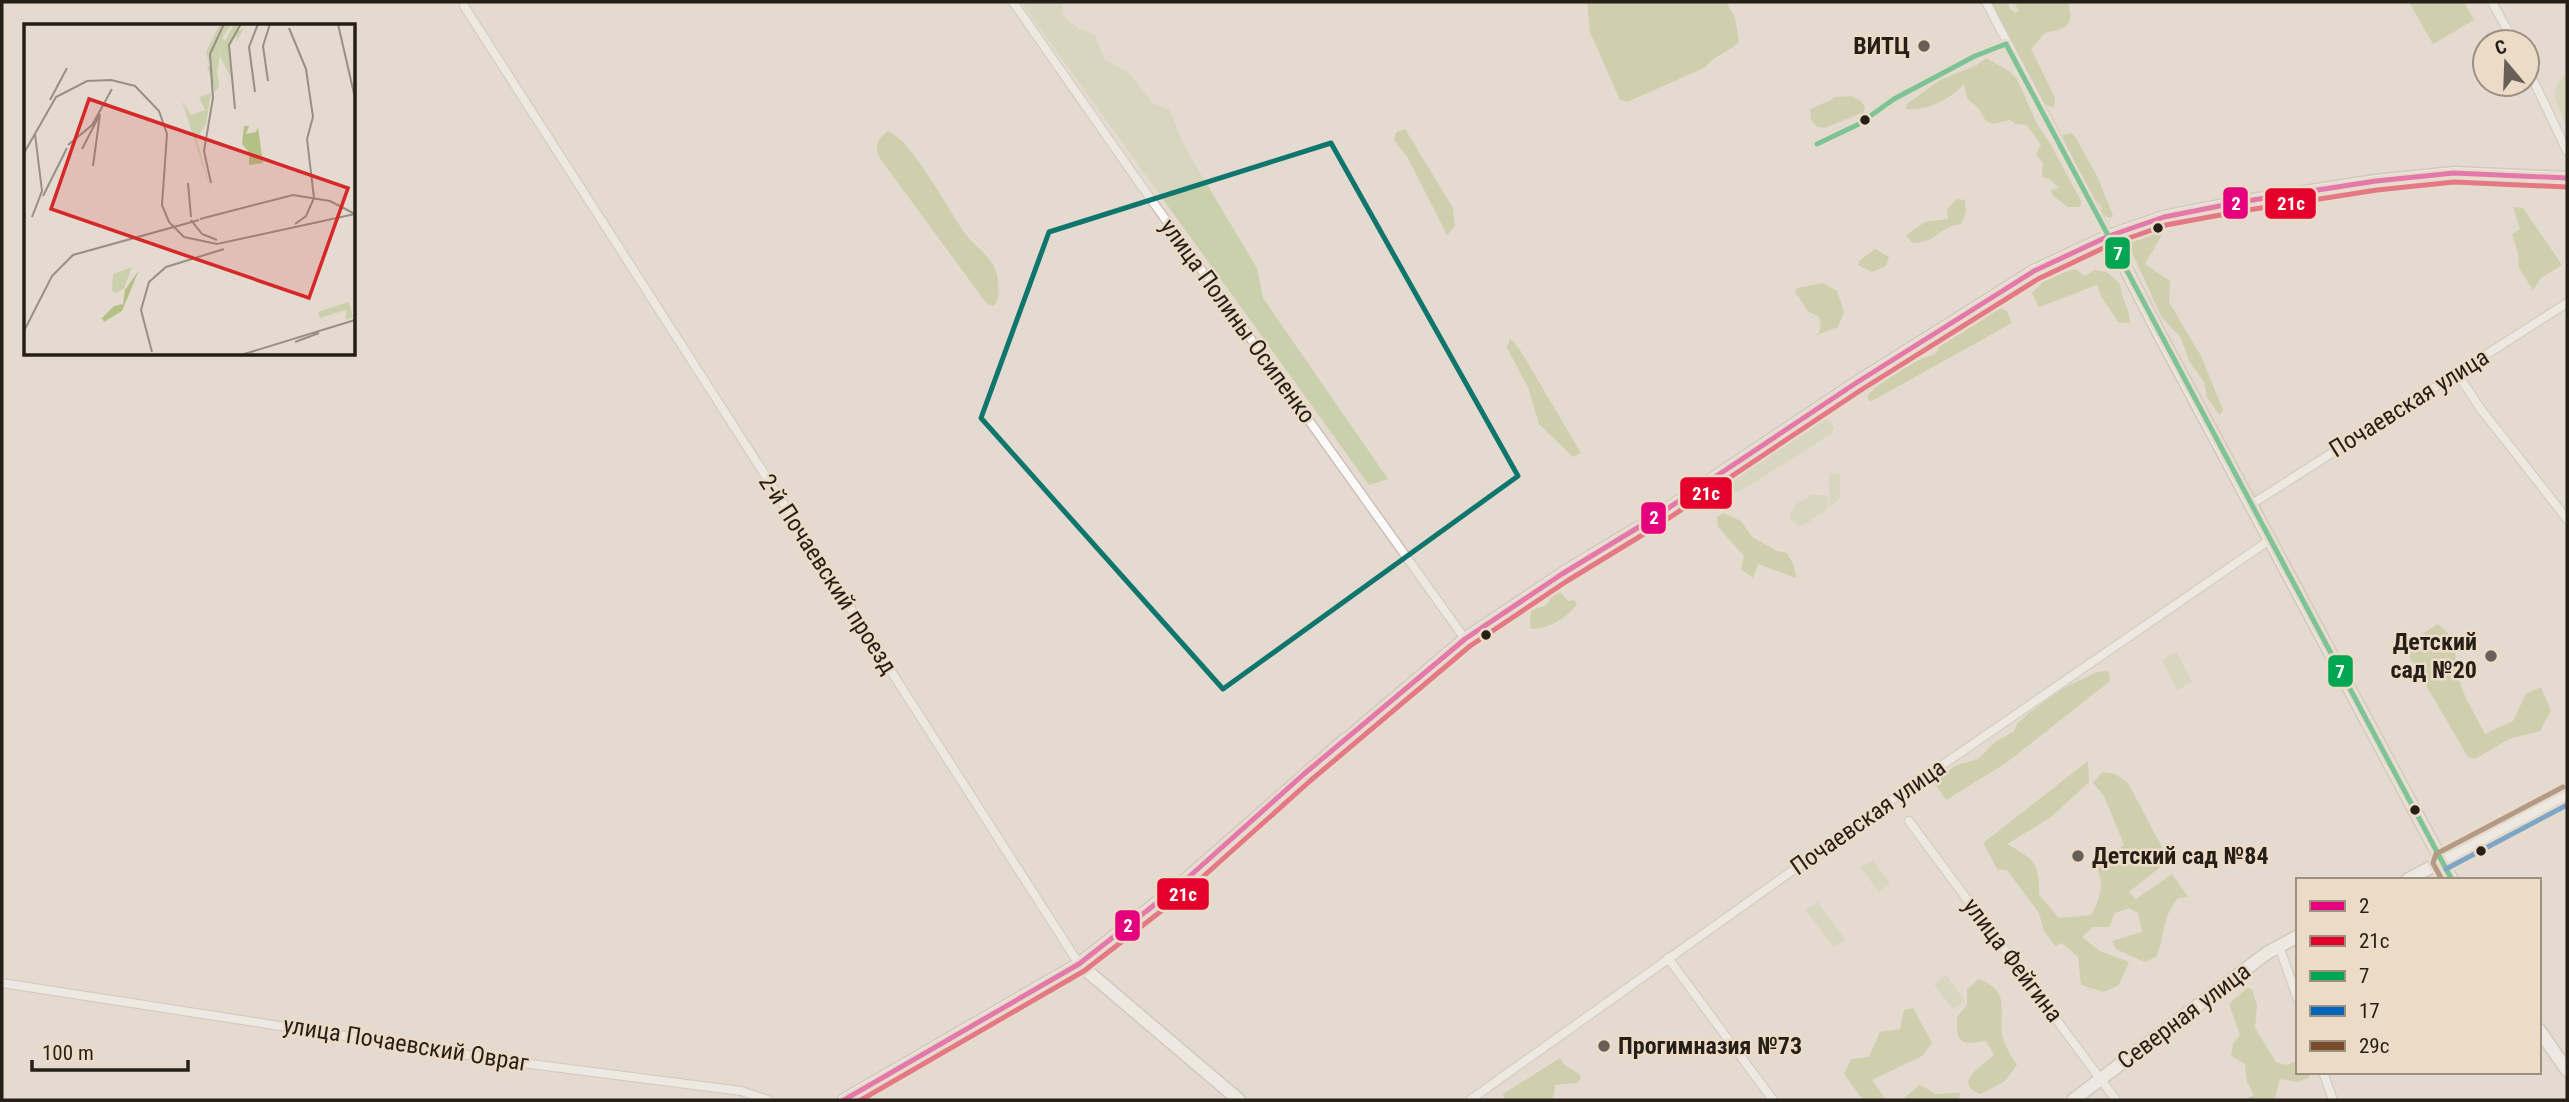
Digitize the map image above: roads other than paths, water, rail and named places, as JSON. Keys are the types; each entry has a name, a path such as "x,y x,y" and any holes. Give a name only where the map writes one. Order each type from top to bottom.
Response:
{"main road":[{"path":"844,1100 1079,964 1181,884 1465,639 1562,574 1648,522 1856,383 2035,271 2109,236 2164,217 2211,208 2376,181 2454,173 2567,177"},
{"path":"2109,236 2451,878"},
{"path":"2411,878 2567,794"},
{"name":"Северная улица","path":"2073,1100 2279,946 2296,937"},
{"name":"2-й Почаевский проезд","path":"1079,964 1239,1100"},
{"path":"2541,1033 2567,1070"}],"street":[{"name":"улица Полины Осипенко","path":"1013,2 1465,639"},
{"path":"1986,2 2109,236"},
{"path":"2493,2 2507,28"},
{"name":"2-й Почаевский проезд","path":"464,6 1079,964"},
{"path":"1817,144 1859,124 1894,99 1975,56 2006,44"},
{"path":"2541,96 2567,151"},
{"name":"Почаевская улица","path":"2252,504 2567,303"},
{"path":"2456,373 2567,519"},
{"name":"Почаевская улица","path":"1470,1100 1893,799 2271,540"},
{"name":"улица Фейгина","path":"1909,821 2116,1100"},
{"path":"2279,946 2296,994"},
{"path":"1668,958 1773,1100"},
{"name":"улица Почаевский Овраг","path":"2,983 507,1061 741,1091 768,1100"},
{"path":"2324,1074 2333,1100"}],"place":[{"name":"ВИТЦ","path":"1924,46"},
{"name":"Детский сад №20","path":"2491,656"},
{"name":"Детский сад №84","path":"2078,856"},
{"name":"Прогимназия №73","path":"1604,1046"}]}
